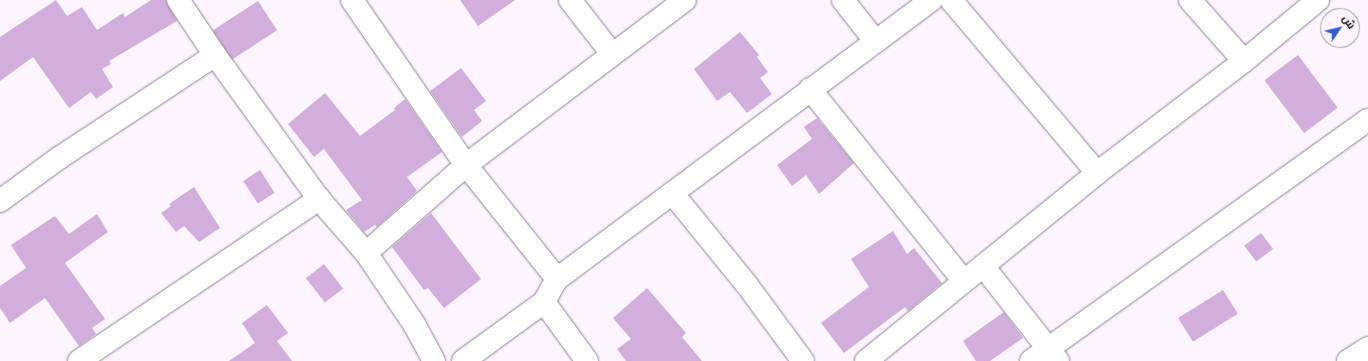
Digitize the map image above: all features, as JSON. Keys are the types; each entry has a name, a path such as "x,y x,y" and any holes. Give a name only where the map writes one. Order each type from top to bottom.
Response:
{"street":[{"path":"178,0 215,55 319,199 366,253 414,324 434,361"},
{"path":"352,0 466,165 557,279"},
{"path":"570,0 612,54"},
{"path":"366,253 466,165 684,0"},
{"path":"843,0 876,42"},
{"path":"463,361 544,302 557,279 673,194 810,89 876,42 931,0"},
{"path":"952,0 1097,173"},
{"path":"1190,0 1244,61"},
{"path":"874,358 964,281 1097,173 1244,61 1318,0"},
{"path":"0,201 59,158 215,55"},
{"path":"810,89 964,281"},
{"path":"983,266 1045,357 1368,120"},
{"path":"673,194 747,285 803,361"},
{"path":"79,361 319,199"},
{"path":"544,302 587,361"},
{"path":"1348,361 1368,348"}],"building":[{"path":"56,0 67,16 82,7 97,30 123,13 125,17 151,0 166,0 177,21 109,61 111,64 102,69 113,87 96,99 91,92 69,108 33,57 0,81 0,37"},
{"path":"460,0 515,0 478,26"},
{"path":"258,1 277,30 232,60 213,30"},
{"path":"740,32 759,55 757,57 768,72 760,78 772,94 747,113 730,92 717,101 694,69"},
{"path":"1298,55 1338,108 1304,133 1264,80"},
{"path":"461,68 486,101 474,110 482,121 462,137 430,91"},
{"path":"325,93 360,136 395,110 394,108 405,99 442,152 407,177 417,191 377,227 375,225 364,232 346,210 362,200 324,149 314,157 288,124"},
{"path":"817,118 854,163 819,194 806,175 792,186 777,165 812,139 804,127"},
{"path":"260,170 275,193 258,204 243,181"},
{"path":"194,187 220,228 199,242 184,226 176,232 161,213 171,206 169,204"},
{"path":"431,213 481,279 444,308 428,288 424,290 392,247"},
{"path":"97,214 108,232 65,263 105,319 92,328 96,334 79,346 45,298 10,323 0,308 0,286 26,268 11,245 55,216 69,234"},
{"path":"893,231 907,254 914,248 942,283 908,311 905,307 844,353 821,323 869,287 851,259"},
{"path":"1261,233 1273,249 1256,262 1244,246"},
{"path":"324,264 343,288 325,303 306,278"},
{"path":"647,288 686,333 682,337 702,361 626,361 617,349 631,339 613,318"},
{"path":"1223,290 1238,314 1193,342 1178,318"},
{"path":"267,305 288,333 277,341 292,361 229,361 255,343 242,323"},
{"path":"1004,312 1023,338 990,361 976,361 963,341"}]}
